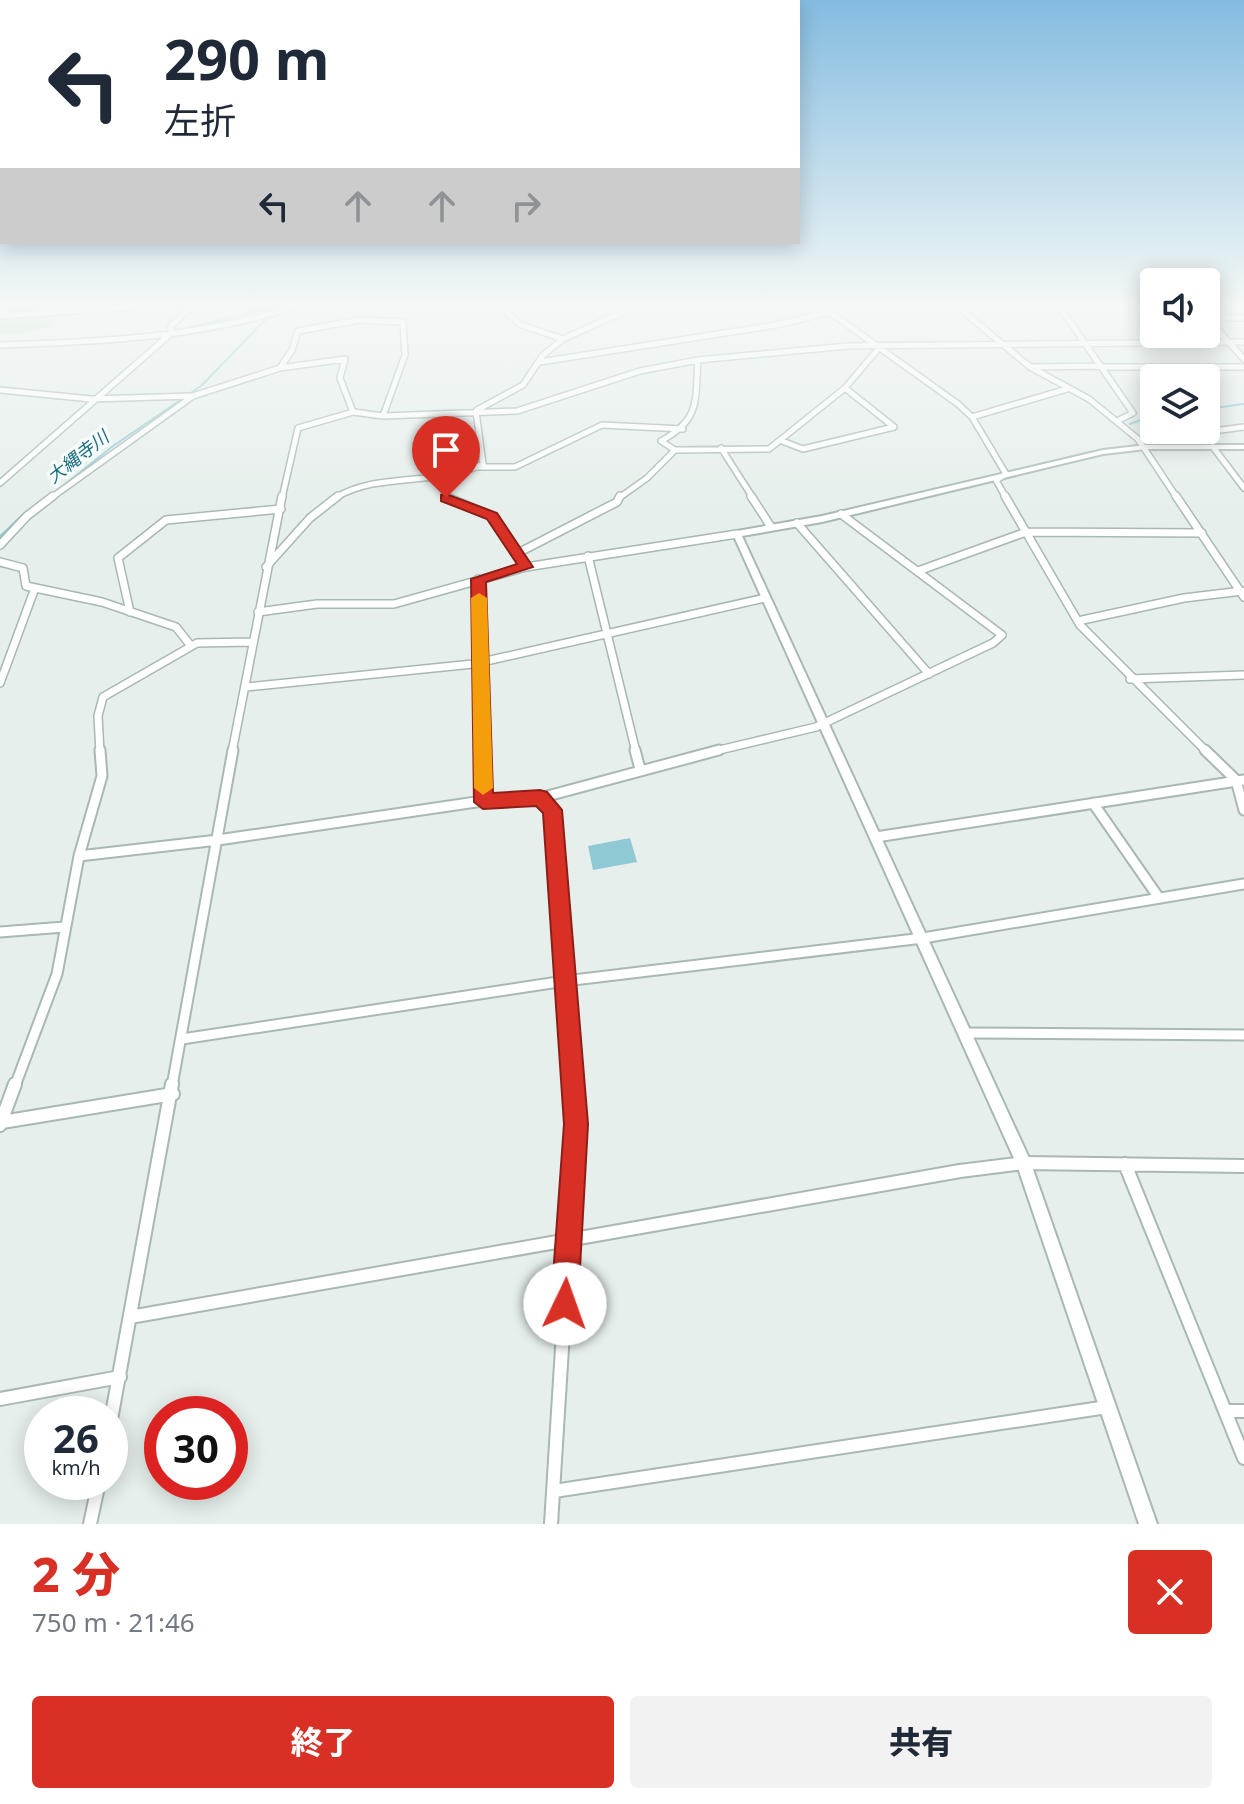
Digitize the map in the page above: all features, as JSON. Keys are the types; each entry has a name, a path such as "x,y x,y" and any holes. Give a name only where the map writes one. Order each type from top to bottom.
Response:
{"street":[{"path":"0,483 120,374"},
{"path":"2,391 91,399 182,397 261,374"},
{"path":"341,374 353,412"},
{"path":"383,416 399,374"},
{"path":"476,411 523,385 531,374"},
{"path":"116,1396 247,687 266,567 298,428 353,412 383,416 526,409 625,374"},
{"path":"697,374 694,413 683,429 661,441 675,450 721,448 758,451 782,441 845,388 856,374"},
{"path":"915,374 972,417 1006,474"},
{"path":"1043,374 1089,399 1146,447 1243,593 1184,598 1078,621"},
{"path":"1106,374 1133,413 1117,421"},
{"path":"782,441 803,449 894,427 845,388"},
{"path":"972,417 1068,388"},
{"path":"0,545 27,516 123,443 192,396"},
{"path":"266,567 326,503 341,495 384,482 461,477 483,464 476,411"},
{"path":"478,467 515,467 602,425 683,429"},
{"path":"1220,430 1244,427"},
{"path":"258,612 317,604 385,605 526,567 797,523 1103,452 1146,447 1244,447"},
{"path":"1213,447 1244,488"},
{"path":"721,448 771,527"},
{"path":"518,553 617,502 622,493 647,478 675,450"},
{"path":"1006,474 996,480 1078,621 1130,679 1240,780 1244,810"},
{"path":"441,479 446,498 492,516 526,567"},
{"path":"130,612 118,558 161,523 281,509"},
{"path":"79,856 218,840 483,802 540,798 640,769 822,724 929,674 1002,635 841,514"},
{"path":"797,523 929,674"},
{"path":"918,571 1026,532 1202,533"},
{"path":"737,534 1024,1163 1148,1524"},
{"path":"588,556 640,769"},
{"path":"0,562 21,565 25,584 35,588 102,602 176,627 191,646"},
{"path":"478,579 483,802"},
{"path":"0,683 35,588"},
{"path":"247,687 482,662 765,598"},
{"path":"1,1123 57,974 79,856 102,776 98,716 103,697 191,646 252,642"},
{"path":"1130,679 1244,675"},
{"path":"876,837 1240,780"},
{"path":"540,798 552,810 576,1124 551,1524"},
{"path":"1093,803 1159,898"},
{"path":"182,1039 565,981 923,938 1244,884"},
{"path":"0,932 64,927"},
{"path":"966,1033 1244,1035"},
{"path":"1,1123 173,1094"},
{"path":"130,1317 1024,1163 1244,1166"},
{"path":"1125,1164 1244,1458"},
{"path":"0,1399 120,1377"},
{"path":"554,1491 1107,1407"},
{"path":"1225,1411 1244,1411"},
{"path":"90,1524 95,1500"}],"water":[{"path":"630,838 637,862 593,870 588,846"}],"waterway":[{"name":"大縄寺川","path":"63,486 113,446 201,386 213,374"},
{"path":"1220,407 1244,404"},
{"path":"1130,424 1140,420"},
{"name":"大縄寺川","path":"0,537 24,514"}],"slow traffic":[{"path":"479,598 483,788"}],"route":[{"path":"446,498 492,516 526,567 478,579 483,802 540,798 552,810 576,1124 565,1304"}]}
